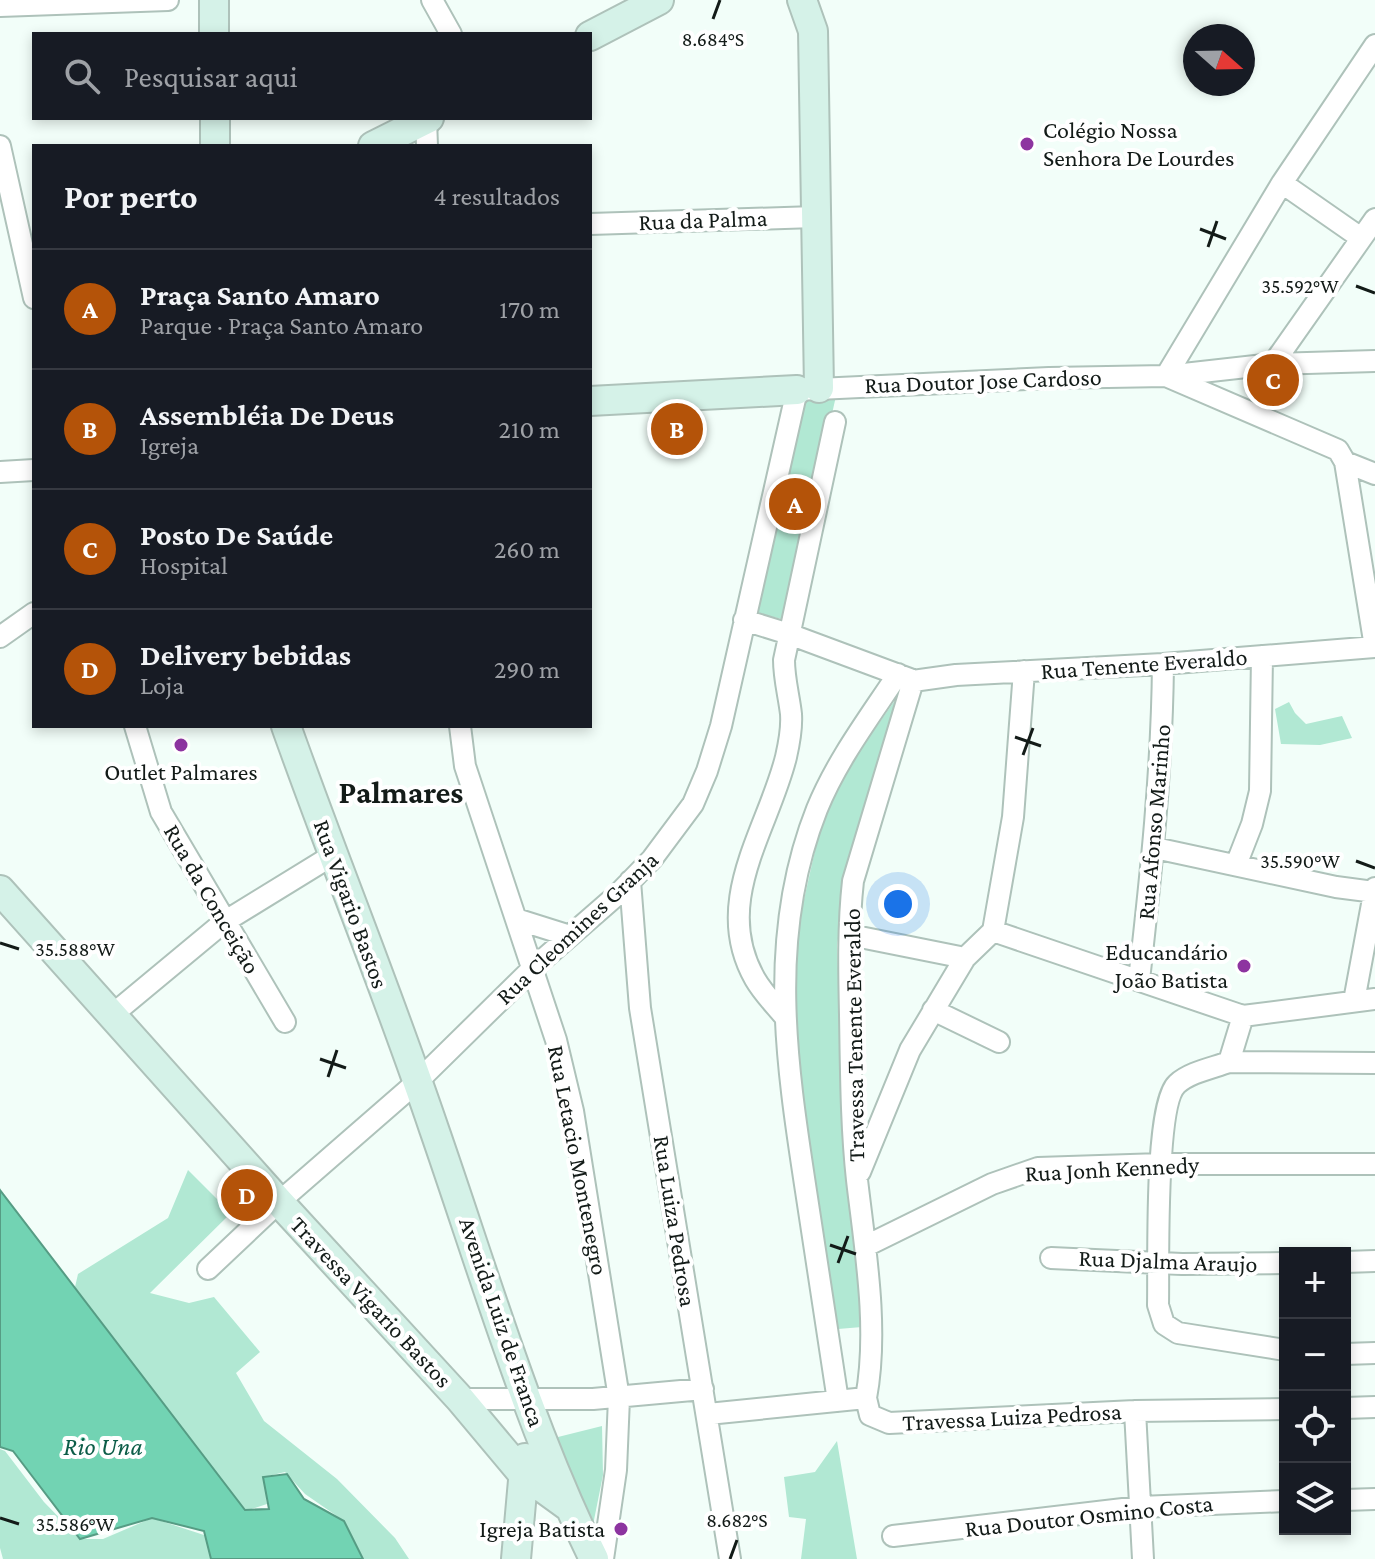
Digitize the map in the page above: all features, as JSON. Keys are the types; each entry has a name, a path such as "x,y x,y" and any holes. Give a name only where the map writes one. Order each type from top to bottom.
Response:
{"main road":[{"path":"214,0 214,32"},
{"path":"592,35 659,0"},
{"path":"802,0 813,31 815,217 808,389"},
{"path":"215,120 215,144"},
{"path":"379,144 427,128"},
{"name":"Rua Doutor Jose Cardoso","path":"592,401 808,389"},
{"name":"Rua Vigario Bastos","path":"287,728 418,1081"},
{"name":"Travessa Vigario Bastos","path":"0,890 460,1399 522,1473 569,1507"},
{"name":"Avenida Luiz de Franca","path":"418,1081 530,1407 569,1507 594,1559"},
{"path":"516,1559 530,1407"}],"street":[{"path":"0,6 168,0"},
{"path":"432,0 450,32"},
{"path":"1375,45 1282,183 1166,376 1338,450 1345,462 1375,647"},
{"path":"0,146 27,226 32,277"},
{"path":"1282,183 1361,238"},
{"name":"Rua da Palma","path":"592,224 815,217"},
{"path":"1273,364 1375,219"},
{"name":"Rua Doutor Jose Cardoso","path":"808,389 1166,376 1273,364 1375,361"},
{"name":"Rua Cleomines Granja","path":"208,1269 279,1202 418,1081 532,969 630,881 671,837 693,804 721,726 744,620 808,389"},
{"path":"785,1017 755,980 743,952 739,909 745,871 786,759 790,739 791,715 784,678 789,634 835,422"},
{"path":"1345,462 1375,474"},
{"path":"0,472 32,470"},
{"path":"0,637 32,614"},
{"path":"744,620 906,677 836,766 805,847 789,920 784,995 788,1072 838,1401"},
{"name":"Rua Tenente Everaldo","path":"906,677 1163,664 1375,647"},
{"path":"1236,865 1252,824 1260,791 1262,656"},
{"name":"Rua Afonso Marinho","path":"1139,980 1155,848 1163,735 1163,664"},
{"path":"857,1178 910,1050 965,958 993,931 1013,817 1024,671"},
{"name":"Travessa Tenente Everaldo","path":"866,1398 871,1349 866,1246 857,1178 851,1087 850,935 853,881 906,677"},
{"name":"Rua da Conceição","path":"136,728 161,812 285,1022"},
{"name":"Rua Letacio Montenegro","path":"460,728 465,766 565,1069 619,1398 616,1470 603,1559"},
{"path":"1155,848 1336,887 1375,891 1354,1001"},
{"path":"112,1015 224,922 333,855"},
{"name":"Rua Luiza Pedrosa","path":"630,881 640,1008 730,1559"},
{"path":"516,919 570,936"},
{"path":"993,931 1243,1016 1375,999"},
{"path":"850,935 965,958"},
{"path":"933,1010 999,1042"},
{"path":"1229,1062 1243,1016"},
{"path":"1279,1349 1192,1336 1168,1329 1160,1318 1161,1164 1168,1100 1175,1085 1185,1078 1229,1062 1375,1063"},
{"name":"Rua Jonh Kennedy","path":"866,1246 1016,1174 1038,1168 1161,1164 1375,1164"},
{"name":"Rua Djalma Araujo","path":"1051,1258 1279,1263"},
{"path":"1351,1262 1375,1261"},
{"path":"1351,1354 1375,1353"},
{"path":"460,1399 530,1407 703,1389"},
{"path":"708,1414 866,1398"},
{"name":"Travessa Luiza Pedrosa","path":"866,1398 870,1415 889,1423 1135,1411 1279,1409"},
{"path":"1351,1408 1375,1407"},
{"path":"1135,1411 1143,1559"},
{"path":"1351,1500 1375,1499"},
{"name":"Rua Doutor Osmino Costa","path":"893,1536 1140,1507 1279,1501"}],"shaded area":[{"path":"803,395 836,396 786,620 751,612"},
{"path":"902,690 847,875 837,946 846,1149 862,1327 838,1329 801,1105 792,1007 799,922 818,837 842,776"},
{"path":"1289,702 1306,724 1342,716 1352,738 1320,745 1281,744 1275,709"},
{"path":"188,1170 231,1213 150,1293 189,1303 214,1297 260,1352 236,1373 264,1421 337,1479 395,1538 409,1559 363,1559 344,1521 305,1494 285,1472 264,1477 267,1504 245,1511 75,1287 78,1274 168,1218"},
{"path":"602,1426 603,1475 593,1525 554,1438"},
{"path":"837,1441 857,1559 801,1559 806,1519 789,1517 784,1477 815,1472"},
{"path":"0,1449 5,1451 44,1502 80,1539 103,1539 152,1518 207,1536 212,1559 3,1559 0,1548"}],"water":[{"name":"Rio Una","path":"0,1190 245,1510 269,1509 263,1477 287,1474 304,1499 344,1521 363,1559 211,1559 204,1531 152,1518 80,1539 13,1451 0,1447"}],"place":[{"name":"Colégio Nossa Senhora De Lourdes","path":"1027,144"},
{"name":"Posto De Saúde","path":"1273,380"},
{"name":"Assembléia De Deus","path":"677,429"},
{"name":"Praça Santo Amaro","path":"795,504"},
{"name":"Outlet Palmares","path":"181,745"},
{"name":"Educandário João Batista","path":"1244,966"},
{"name":"Delivery bebidas","path":"247,1195"},
{"name":"Igreja Batista","path":"621,1529"}],"district":[{"name":"Palmares","path":"401,792"}]}
